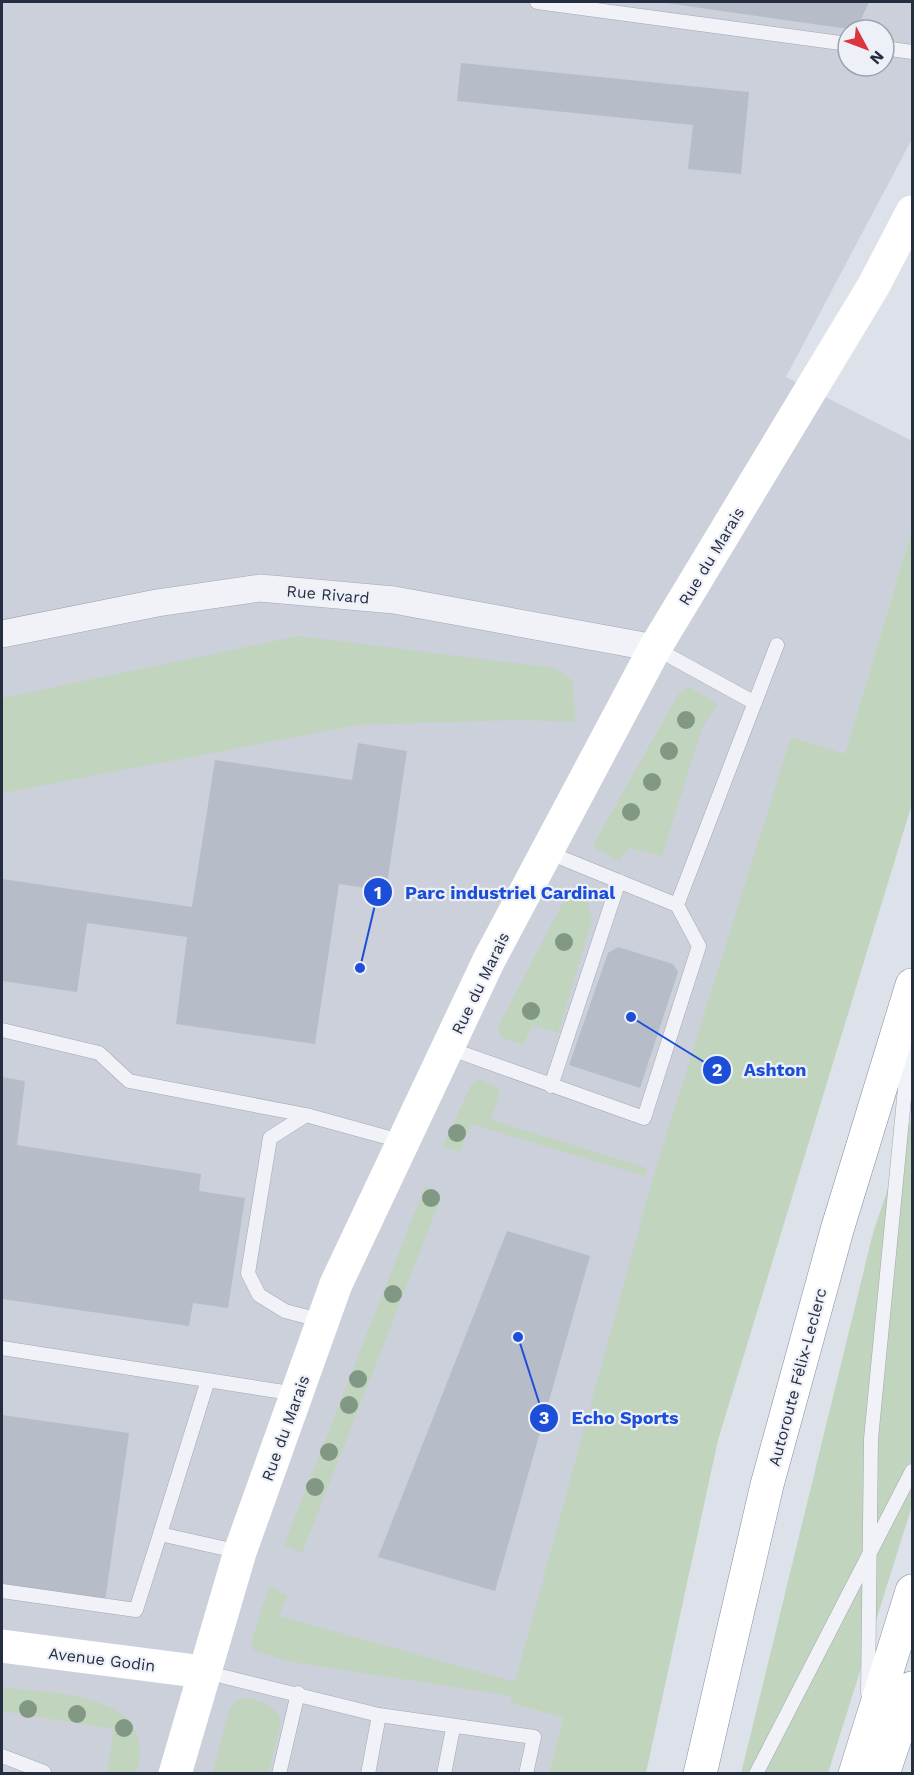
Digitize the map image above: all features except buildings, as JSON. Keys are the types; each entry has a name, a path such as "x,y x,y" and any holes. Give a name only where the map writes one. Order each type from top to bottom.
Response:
{"main road":[{"name":"Rue du Marais","path":"175,1773 240,1552 336,1284 489,960 656,648 874,285 912,212"},
{"name":"Autoroute Félix-Leclerc","path":"700,1773 767,1485 837,1230 912,985"},
{"path":"855,1773 912,1591"},
{"name":"Avenue Godin","path":"2,1646 203,1672"},
{"path":"883,1773 912,1688"}],"street":[{"name":"Rue Rivard","path":"2,634 157,603 260,588 394,600 656,648"}],"lane":[{"path":"537,2 836,42"},
{"path":"896,50 912,52"},
{"path":"677,905 777,645"},
{"path":"656,648 755,703"},
{"path":"448,1048 644,1118 699,946 677,905 547,852"},
{"path":"550,1086 619,881"},
{"path":"868,1731 871,1439 912,1011"},
{"path":"2,1030 99,1053 129,1081 306,1114 404,1142"},
{"path":"306,1114 270,1138 248,1273 260,1295 285,1311 323,1321"},
{"path":"2,1348 297,1394"},
{"path":"2,1591 136,1610 208,1380"},
{"path":"756,1773 912,1471"},
{"path":"160,1534 240,1552"},
{"path":"203,1672 298,1693 379,1715 453,1728 534,1737 526,1773"},
{"path":"279,1773 298,1693"},
{"path":"368,1773 379,1715"},
{"path":"444,1773 453,1728"},
{"path":"2,1756 44,1773"}],"shaded area":[{"path":"2,2 912,2 912,139 786,377 912,441 912,530 845,755 791,737 510,1703 563,1718 549,1773 2,1774"}],"green space":[{"path":"912,530 912,804 718,1440 646,1773 549,1773 563,1718 510,1703 511,1696 287,1661 253,1650 251,1642 269,1586 287,1595 279,1616 515,1682 652,1181 791,737 845,754"},
{"path":"299,636 555,668 573,681 575,722 519,720 358,725 2,793 2,698"},
{"path":"689,687 718,704 702,728 662,856 629,848 619,861 595,848 595,842 679,693"},
{"path":"576,892 587,900 592,920 558,1033 533,1025 523,1045 500,1037 498,1027 567,895"},
{"path":"479,1079 498,1088 500,1093 491,1120 647,1168 645,1176 471,1124 460,1152 443,1146 471,1085"},
{"path":"912,1117 912,1506 828,1773 741,1774 873,1233"},
{"path":"425,1186 439,1193 441,1198 302,1553 284,1545"},
{"path":"2,1687 74,1696 98,1702 118,1712 133,1726 140,1746 136,1773 107,1773 114,1729 2,1711"},
{"path":"242,1698 265,1703 281,1720 269,1773 213,1773 229,1711 234,1702"}],"place":[{"name":"Parc industriel Cardinal","path":"360,968"},
{"name":"Ashton","path":"631,1017"},
{"name":"Echo Sports","path":"518,1337"}]}
